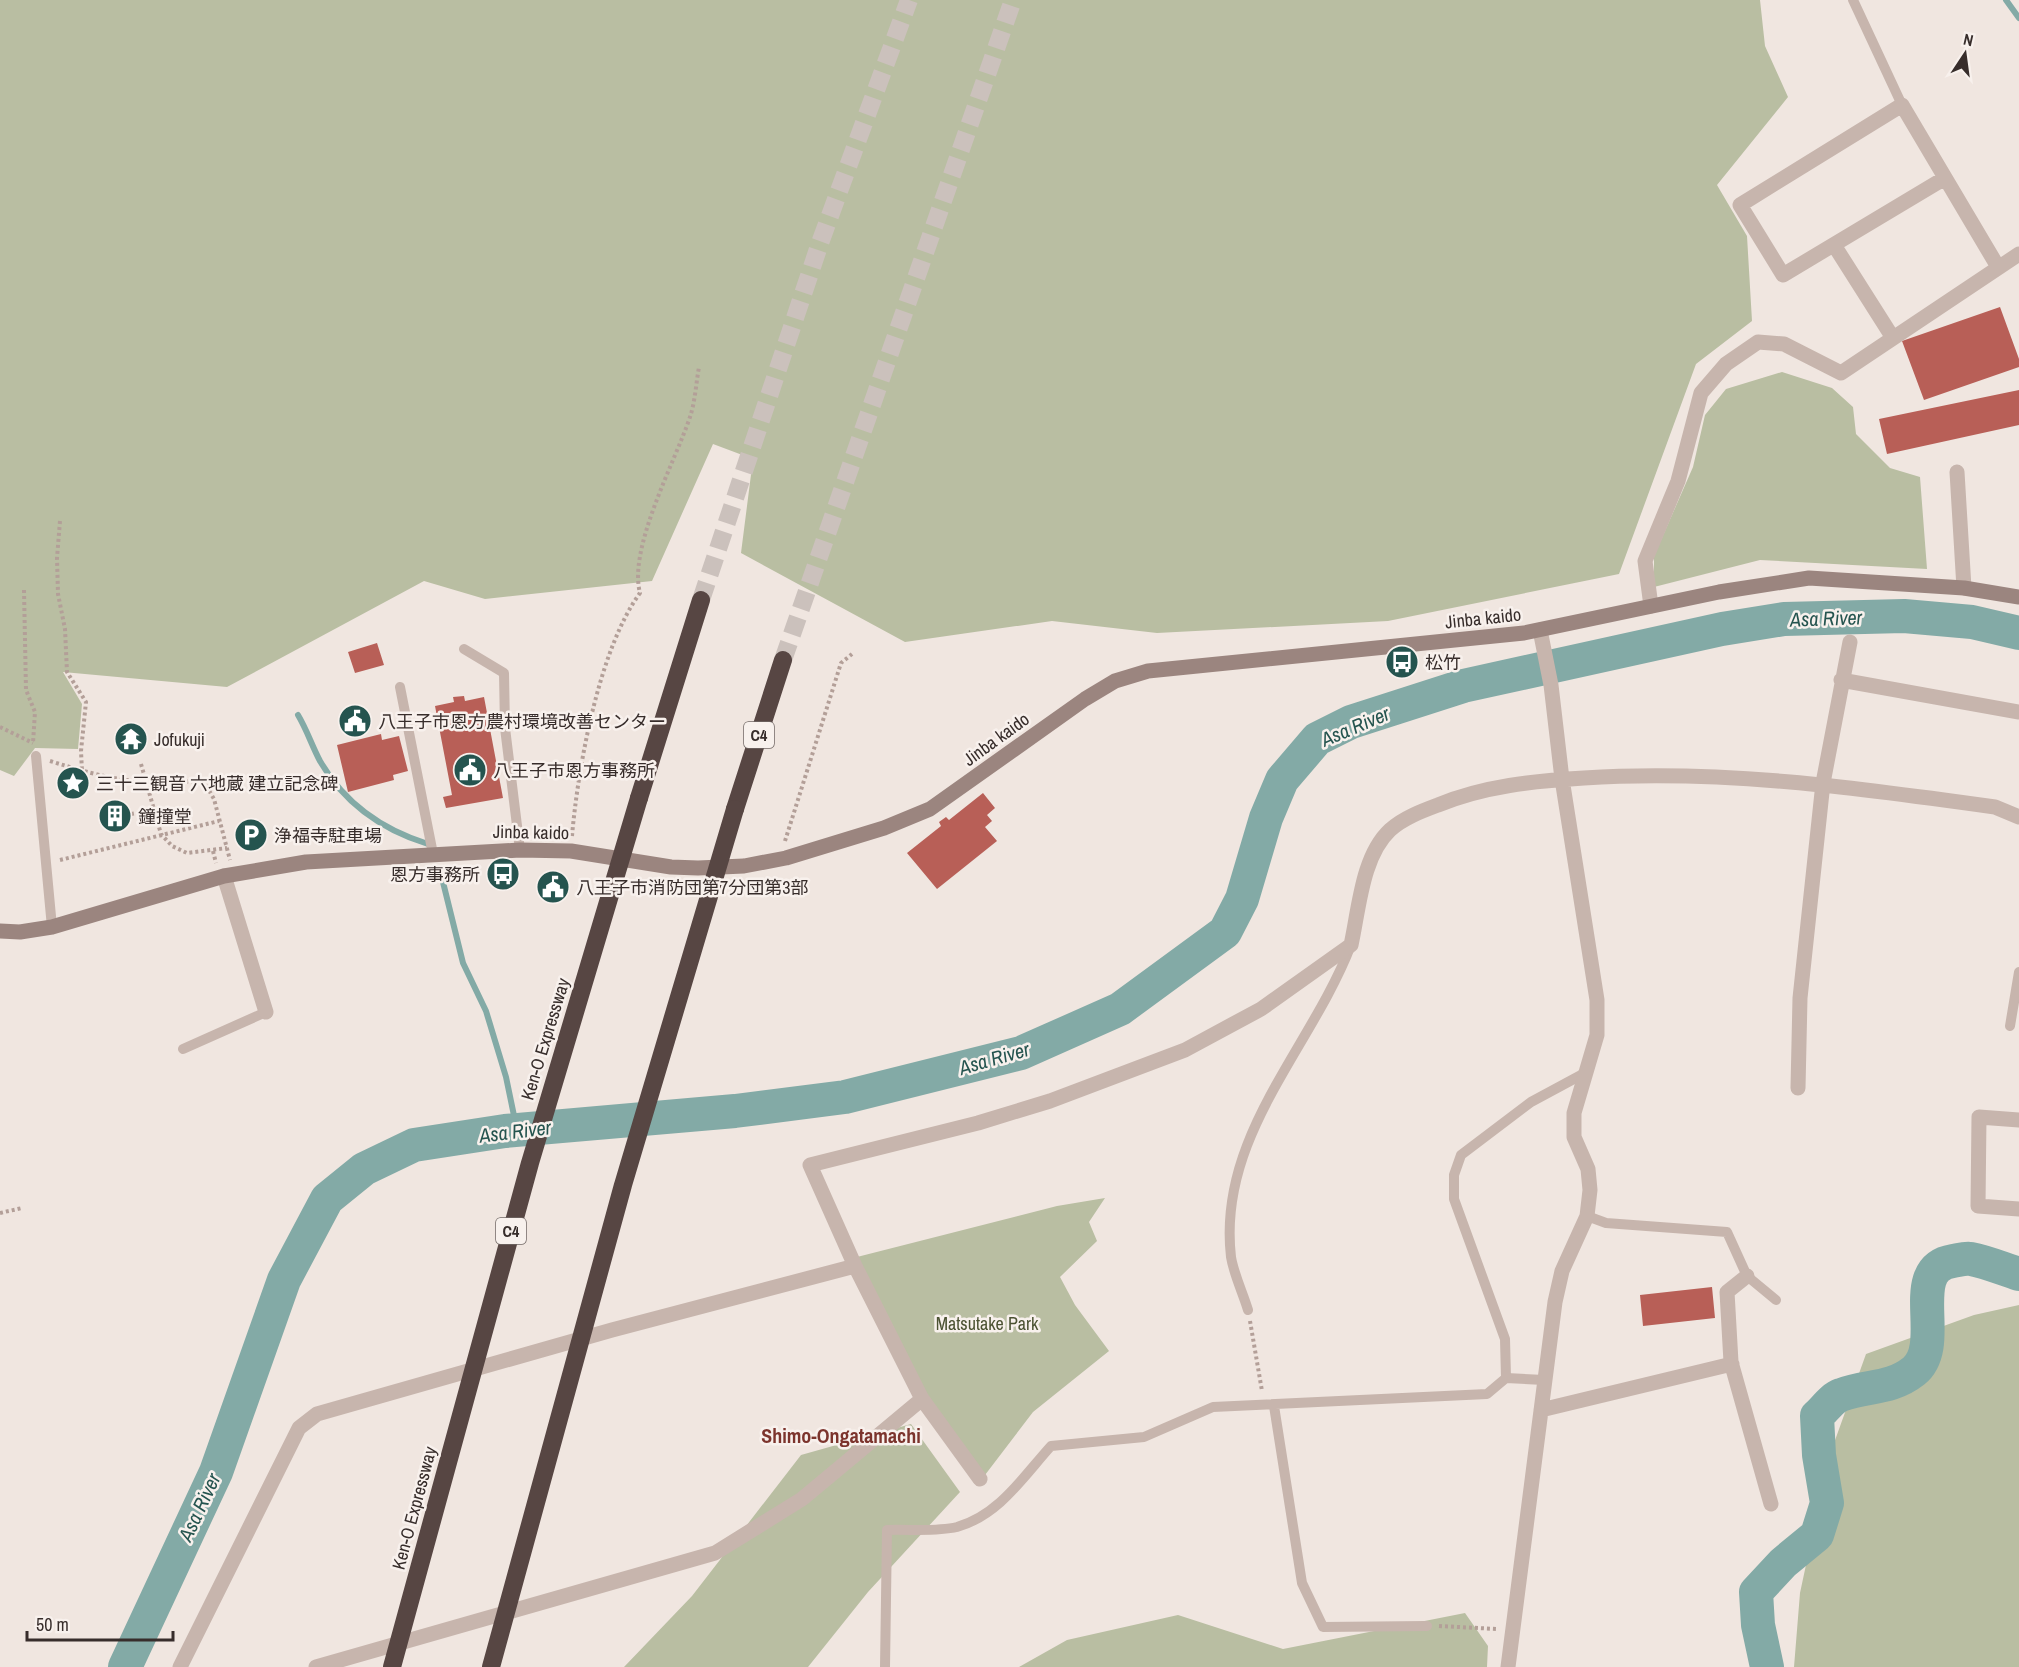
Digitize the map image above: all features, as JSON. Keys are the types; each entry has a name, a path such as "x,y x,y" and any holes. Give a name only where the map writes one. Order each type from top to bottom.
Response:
{"highway":[{"name":"Ken-O Expressway","path":"392,1667 530,1163 701,600"},
{"name":"C4","path":"491,1667 623,1185 735,809 783,660"}],"main road":[{"name":"Jinba kaido","path":"0,931 20,932 52,927 224,876 306,862 520,850 571,851 670,867 698,868 744,866 786,858 884,828 930,809 1085,699 1115,681 1148,671 1541,636 1651,606 1759,585 1809,578 1964,588 2019,597"}],"street":[{"path":"1945,178 1783,275 1740,205 1902,105 1998,267"},
{"path":"1834,245 1893,338"},
{"path":"1651,606 1645,561 1678,481 1701,393 1726,364 1758,342 1767,342 1784,344 1841,374 2019,254"},
{"path":"1957,472 1964,588"},
{"path":"1508,1667 1544,1380 1562,1271 1587,1216 1590,1190 1588,1170 1574,1137 1574,1113 1583,1074 1597,1035 1597,1000 1562,779 1551,685 1541,636"},
{"path":"1798,1088 1800,998 1823,783 1850,642"},
{"path":"1841,680 2019,712"},
{"path":"980,1479 922,1399 855,1266 810,1164 978,1123 1050,1101 1185,1050 1261,1009 1351,945 1369,867 1379,844 1390,830 1421,811 1465,794 1562,779 1641,774 1823,783 1995,807 2019,817"},
{"path":"224,876 266,1012"},
{"path":"2019,1120 1979,1117 1978,1206 2019,1209"},
{"path":"180,1667 299,1428 316,1414 729,1298 855,1266"},
{"path":"1747,1276 1727,1292 1732,1364 1771,1504"},
{"path":"1541,1410 1732,1364"},
{"path":"316,1667 716,1553 802,1499 922,1399"}],"lane":[{"path":"1852,0 1902,105"},
{"path":"464,649 504,673 505,728 520,850"},
{"path":"400,687 433,854"},
{"path":"36,756 48,862 52,927"},
{"path":"1248,1310 1232,1260 1230,1227 1236,1183 1254,1125 1270,1091 1327,998 1351,945"},
{"path":"2010,1026 2019,972"},
{"path":"183,1049 266,1012"},
{"path":"1506,1378 1505,1339 1454,1198 1454,1175 1461,1155 1531,1102 1583,1074"},
{"path":"1587,1216 1606,1223 1727,1233 1747,1276 1776,1300"},
{"path":"885,1667 887,1530 954,1527 978,1519 996,1508 1051,1446 1144,1437 1213,1407 1486,1394 1506,1378 1544,1380"},
{"path":"1269,1406 1302,1583 1323,1627 1427,1626"}],"path":[{"path":"571,851 577,779 609,652 640,593 636,578 656,501 691,416 699,367"},
{"path":"60,521 57,558 58,594 66,629 67,672 86,702 81,751 82,771"},
{"path":"24,590 26,690 35,712 33,743 36,756 104,778 146,783 203,780 214,799 227,848 187,853 172,846 161,834 146,783 141,764"},
{"path":"786,858 786,835 841,663 852,654"},
{"path":"0,727 33,743"},
{"path":"125,815 154,810"},
{"path":"48,862 219,821"},
{"path":"0,1213 22,1208"},
{"path":"1248,1310 1269,1406"},
{"path":"1427,1626 1513,1630"}],"green space":[{"path":"0,0 1760,0 1765,46 1788,97 1717,185 1747,236 1752,321 1696,364 1619,574 1388,621 1157,633 1052,621 905,642 741,553 753,459 713,444 652,581 485,599 424,581 227,687 63,672 82,704 78,749 35,748 14,776 0,770"},
{"path":"1782,372 1832,388 1853,407 1856,434 1890,468 1920,477 1927,569 1760,560 1654,587 1654,556 1693,467 1705,415 1726,389"},
{"name":"Matsutake Park","path":"1105,1198 1089,1222 1097,1241 1060,1277 1075,1305 1109,1351 1033,1412 985,1475 928,1396 857,1257 1057,1206"},
{"path":"2019,1305 2019,1667 1794,1667 1800,1593 1829,1457 1866,1354 1974,1315"},
{"path":"911,1424 960,1492 868,1592 808,1667 624,1667 692,1596 801,1455"},
{"path":"1465,1613 1488,1646 1487,1667 1019,1667 1067,1640 1178,1615 1283,1649"}],"building":[{"path":"2000,307 2019,359 2019,367 1924,400 1902,341"},
{"path":"2019,390 2019,425 1887,454 1879,419"},
{"path":"377,643 384,665 355,673 348,652"},
{"path":"464,696 465,701 484,697 503,798 446,808 443,797 452,795 435,706 454,702 453,697"},
{"path":"381,734 382,740 399,736 408,771 393,775 394,780 348,792 337,745"},
{"path":"983,793 995,808 987,815 992,821 985,827 997,841 937,889 907,853 941,826 939,822 946,817 949,820"},
{"name":"鐘撞堂","path":"121,807 124,824 109,826 106,809"},
{"name":"八王子市消防団第7分団第3部","path":"545,875 563,876 561,900 543,898"},
{"path":"1712,1287 1715,1318 1643,1326 1640,1295"}],"waterway":[{"path":"2006,0 2019,18"},
{"name":"Asa River","path":"125,1667 216,1472 284,1280 327,1199 364,1169 414,1145 505,1131 735,1111 845,1097 1021,1053 1120,1009 1225,932 1242,899 1266,818 1282,780 1317,739 1351,722 1463,686 1722,629 1784,619 1904,616 1972,622 2019,633"},
{"path":"298,715 320,761 341,790 353,802 380,823 428,844"},
{"path":"440,870 463,963 486,1011 506,1077 517,1130"},
{"path":"1767,1667 1758,1625 1756,1592 1783,1563 1817,1535 1827,1503 1819,1455 1817,1416 1838,1397 1896,1381 1914,1371 1923,1359 1927,1344 1927,1292 1930,1278 1938,1267 1953,1261 1969,1259 2019,1274"}],"tunnel":[{"path":"701,600 820,243 909,0"},
{"path":"783,660 1013,0"}],"place":[{"name":"松竹","path":"1402,662"},
{"name":"八王子市恩方農村環境改善センター","path":"355,721"},
{"name":"Jofukuji","path":"131,739"},
{"name":"八王子市恩方事務所","path":"470,770"},
{"name":"三十三観音 六地蔵 建立記念碑","path":"73,783"},
{"name":"鐘撞堂","path":"115,816"},
{"name":"浄福寺駐車場","path":"251,835"},
{"name":"恩方事務所","path":"503,874"},
{"name":"八王子市消防団第7分団第3部","path":"553,887"}],"district":[{"name":"Shimo-Ongatamachi","path":"841,1435"}]}
